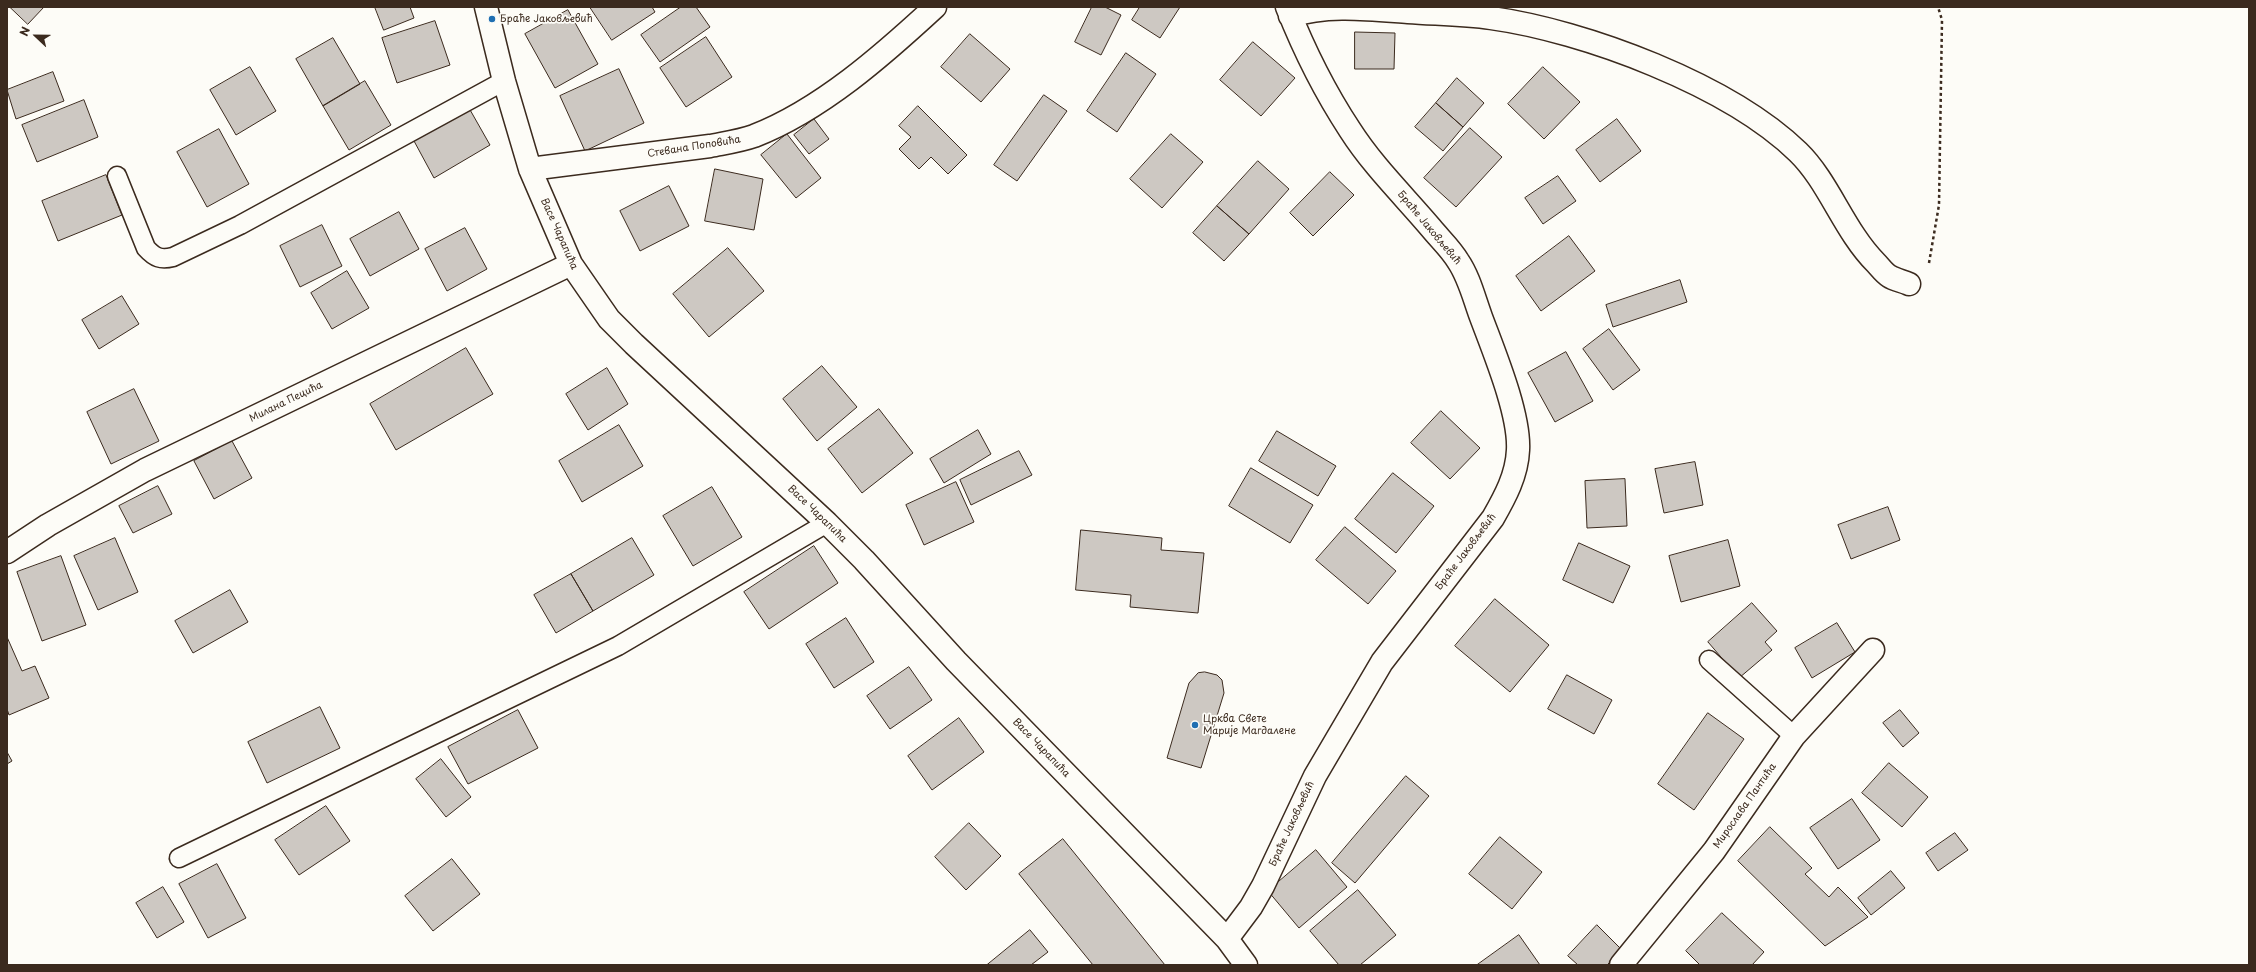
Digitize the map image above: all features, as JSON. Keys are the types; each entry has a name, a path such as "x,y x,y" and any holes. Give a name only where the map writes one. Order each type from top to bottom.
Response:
{"street":[{"name":"Васе Чарапића","path":"486,7 504,81 530,169 571,264 609,319 827,523 864,560 956,661 1228,939 1246,965"},
{"name":"Стевана Поповића","path":"530,169 710,146 739,141 756,135 799,113 835,90 885,52 935,7"},
{"path":"1288,11 1359,8 1491,18 1554,31 1602,45 1666,71 1746,110 1798,152 1815,175 1865,252 1889,276 1909,284"},
{"name":"Браће Јаковљевић","path":"1228,939 1251,907 1263,886 1315,776 1378,668 1493,518 1507,492 1516,466 1518,450 1518,434 1497,360 1469,283 1458,261 1382,174 1350,131 1314,68 1288,11"},
{"name":"Милана Пецића","path":"7,552 48,525 145,470 571,264"},
{"name":"Мирослава Пантића","path":"1621,965 1714,850 1794,736 1873,650"}],"lane":[{"path":"116,176 146,248 153,256 163,260 173,257 240,225 504,81"},
{"path":"179,858 618,646 827,523"},
{"path":"1709,660 1794,736"}],"path":[{"path":"1909,284 1921,278 1927,270 1939,205 1942,20 1938,7"}],"building":[{"path":"10,7 44,7 28,24"},
{"path":"375,7 410,7 414,18 384,30"},
{"path":"590,7 652,7 655,12 612,40"},
{"path":"681,7 696,7 710,27 660,62 641,35"},
{"path":"1092,7 1105,7 1121,15 1101,55 1075,42"},
{"path":"1140,7 1180,7 1160,38 1132,20"},
{"path":"568,10 598,64 555,88 525,34"},
{"path":"435,21 450,65 397,83 382,38"},
{"path":"1355,32 1395,33 1394,69 1355,69"},
{"path":"970,34 1010,69 981,102 941,67"},
{"path":"706,37 732,77 686,107 660,68"},
{"path":"333,38 360,84 323,106 296,59"},
{"path":"1253,42 1295,78 1261,116 1220,80"},
{"path":"1126,53 1156,74 1117,132 1087,111"},
{"path":"250,67 276,111 236,135 210,90"},
{"path":"1543,67 1580,102 1544,139 1508,104"},
{"path":"619,69 644,123 585,151 560,96"},
{"path":"53,72 64,101 16,119 7,90"},
{"path":"1457,78 1484,103 1463,127 1436,103"},
{"path":"365,81 391,125 349,150 323,106"},
{"path":"1044,95 1067,111 1017,181 994,165"},
{"path":"84,100 98,137 37,162 22,125"},
{"path":"1436,103 1463,127 1443,151 1415,127"},
{"path":"918,106 967,155 948,174 931,157 919,169 899,149 911,137 899,126"},
{"path":"469,108 490,145 434,178 414,141"},
{"path":"814,119 829,139 809,154 794,135"},
{"path":"1617,119 1641,151 1600,182 1576,150"},
{"path":"1470,128 1502,157 1456,207 1424,178"},
{"path":"219,129 249,184 207,207 177,152"},
{"path":"787,134 821,178 796,198 761,155"},
{"path":"1171,134 1203,162 1162,208 1130,179"},
{"path":"1258,161 1289,189 1249,234 1217,206"},
{"path":"715,169 763,179 754,230 705,221"},
{"path":"1330,172 1354,195 1313,236 1290,213"},
{"path":"106,175 122,215 58,241 42,201"},
{"path":"1558,176 1576,201 1543,224 1525,198"},
{"path":"669,186 689,226 640,251 620,211"},
{"path":"1217,206 1249,234 1224,261 1193,233"},
{"path":"399,212 419,249 370,276 350,239"},
{"path":"322,225 342,266 300,287 280,246"},
{"path":"465,228 487,269 447,291 425,249"},
{"path":"1569,236 1595,271 1541,311 1516,276"},
{"path":"728,248 764,291 709,337 673,294"},
{"path":"347,271 369,308 332,329 311,293"},
{"path":"1680,280 1687,302 1613,327 1606,305"},
{"path":"122,296 139,324 99,349 82,320"},
{"path":"1609,329 1640,370 1613,390 1583,349"},
{"path":"466,348 493,394 396,450 370,404"},
{"path":"1566,352 1593,401 1555,422 1528,373"},
{"path":"822,366 857,407 817,441 783,399"},
{"path":"607,368 628,404 588,430 566,394"},
{"path":"134,389 159,441 111,464 87,412"},
{"path":"879,409 913,453 862,493 828,449"},
{"path":"1441,411 1480,448 1450,479 1411,443"},
{"path":"619,425 643,466 582,502 559,461"},
{"path":"978,430 991,454 944,483 930,459"},
{"path":"1277,431 1336,466 1318,496 1259,461"},
{"path":"232,441 252,478 214,499 194,461"},
{"path":"1019,451 1032,475 971,505 960,480"},
{"path":"1695,462 1703,505 1664,513 1655,469"},
{"path":"1251,468 1313,505 1290,543 1229,506"},
{"path":"1393,473 1434,506 1396,553 1355,519"},
{"path":"1625,479 1627,526 1587,528 1585,481"},
{"path":"956,482 974,522 924,545 906,505"},
{"path":"158,486 172,514 133,533 119,506"},
{"path":"712,487 742,537 693,566 663,516"},
{"path":"1888,507 1900,540 1851,559 1838,525"},
{"path":"1345,527 1396,571 1368,604 1316,560"},
{"path":"1081,530 1162,538 1161,550 1204,553 1198,613 1130,607 1131,595 1076,590"},
{"path":"115,538 138,592 98,610 74,556"},
{"path":"632,538 654,575 593,611 571,574"},
{"path":"1728,540 1740,586 1681,602 1669,556"},
{"path":"1579,543 1630,566 1613,603 1563,580"},
{"path":"814,546 838,583 769,629 744,592"},
{"path":"61,556 86,625 42,641 17,572"},
{"path":"571,574 593,611 556,633 534,595"},
{"path":"230,590 248,622 193,653 175,621"},
{"path":"1495,599 1549,645 1510,692 1455,646"},
{"path":"1752,603 1777,631 1765,642 1772,650 1739,678 1708,642"},
{"path":"846,618 874,662 834,688 806,644"},
{"path":"1837,623 1855,652 1812,678 1795,648"},
{"path":"7,637 22,671 35,666 49,698 9,715 7,709"},
{"path":"909,667 932,700 890,729 867,696"},
{"name":"Црква Свете Марије Магдалене","path":"1205,672 1217,675 1222,680 1224,693 1201,768 1167,758 1189,683 1198,673"},
{"path":"1567,675 1612,700 1594,734 1548,709"},
{"path":"320,707 340,748 267,783 248,742"},
{"path":"518,710 538,748 468,784 448,747"},
{"path":"1900,710 1919,733 1903,747 1883,723"},
{"path":"1708,713 1744,739 1694,810 1658,784"},
{"path":"959,718 984,752 932,790 908,756"},
{"path":"7,752 12,761 7,764"},
{"path":"441,759 471,797 446,817 416,779"},
{"path":"1889,763 1928,797 1902,827 1862,793"},
{"path":"1406,776 1429,796 1355,883 1332,863"},
{"path":"1852,799 1880,840 1838,869 1810,828"},
{"path":"326,806 350,841 299,875 275,840"},
{"path":"969,823 1001,856 966,890 935,857"},
{"path":"1770,827 1812,868 1805,874 1829,897 1838,887 1868,917 1825,946 1738,861"},
{"path":"1955,833 1968,850 1938,871 1926,853"},
{"path":"1500,837 1542,872 1512,909 1469,874"},
{"path":"1063,839 1165,965 1093,965 1019,874"},
{"path":"1316,850 1347,887 1299,928 1268,891"},
{"path":"452,859 480,894 433,931 405,896"},
{"path":"217,864 246,918 208,938 179,884"},
{"path":"1891,871 1905,888 1871,915 1858,898"},
{"path":"163,887 184,922 157,938 136,903"},
{"path":"1358,890 1396,935 1360,965 1339,965 1310,931"},
{"path":"1722,913 1764,952 1752,965 1700,965 1686,951"},
{"path":"1597,925 1622,950 1607,965 1578,965 1568,956"},
{"path":"1030,930 1048,952 1031,965 987,965"},
{"path":"1519,935 1540,965 1477,965"}],"place":[{"name":"Браће Јаковљевић","path":"492,19"},
{"name":"Црква Свете Марије Магдалене","path":"1195,725"}]}
